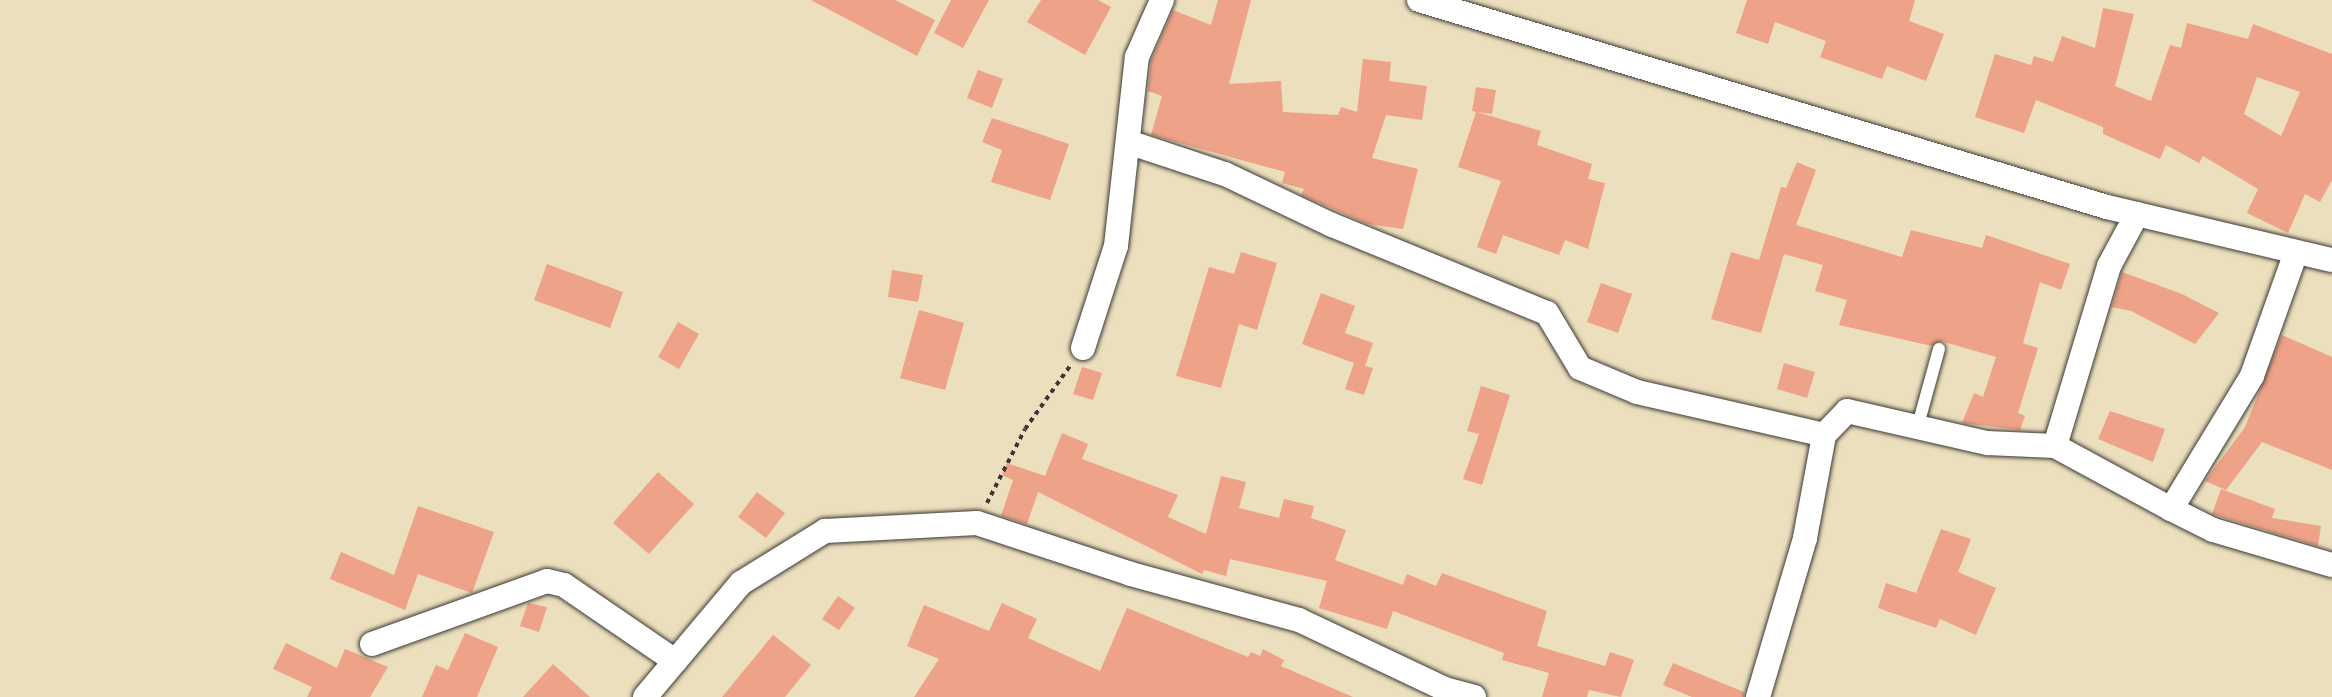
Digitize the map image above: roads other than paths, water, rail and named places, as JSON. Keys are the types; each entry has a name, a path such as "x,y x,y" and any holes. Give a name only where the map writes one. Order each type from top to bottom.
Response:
{"street":[{"path":"1083,348 1116,246 1137,57 1162,0"},
{"path":"1419,0 2137,214 2295,255 2332,260"},
{"path":"1128,141 1225,174 1332,225 1547,313 1580,368 1637,392 1824,435"},
{"path":"2055,446 2109,266 2137,214"},
{"path":"2171,509 2252,376 2295,255"},
{"path":"1758,697 1805,538 1824,435 1848,411 1918,425 1987,443 2055,446 2212,530 2332,565"},
{"path":"645,697 741,583 825,531 977,523 1131,574 1299,620 1445,689 1474,697"},
{"path":"372,644 547,581 564,585 675,661"}],"lane":[{"path":"1918,425 1939,349"}]}
